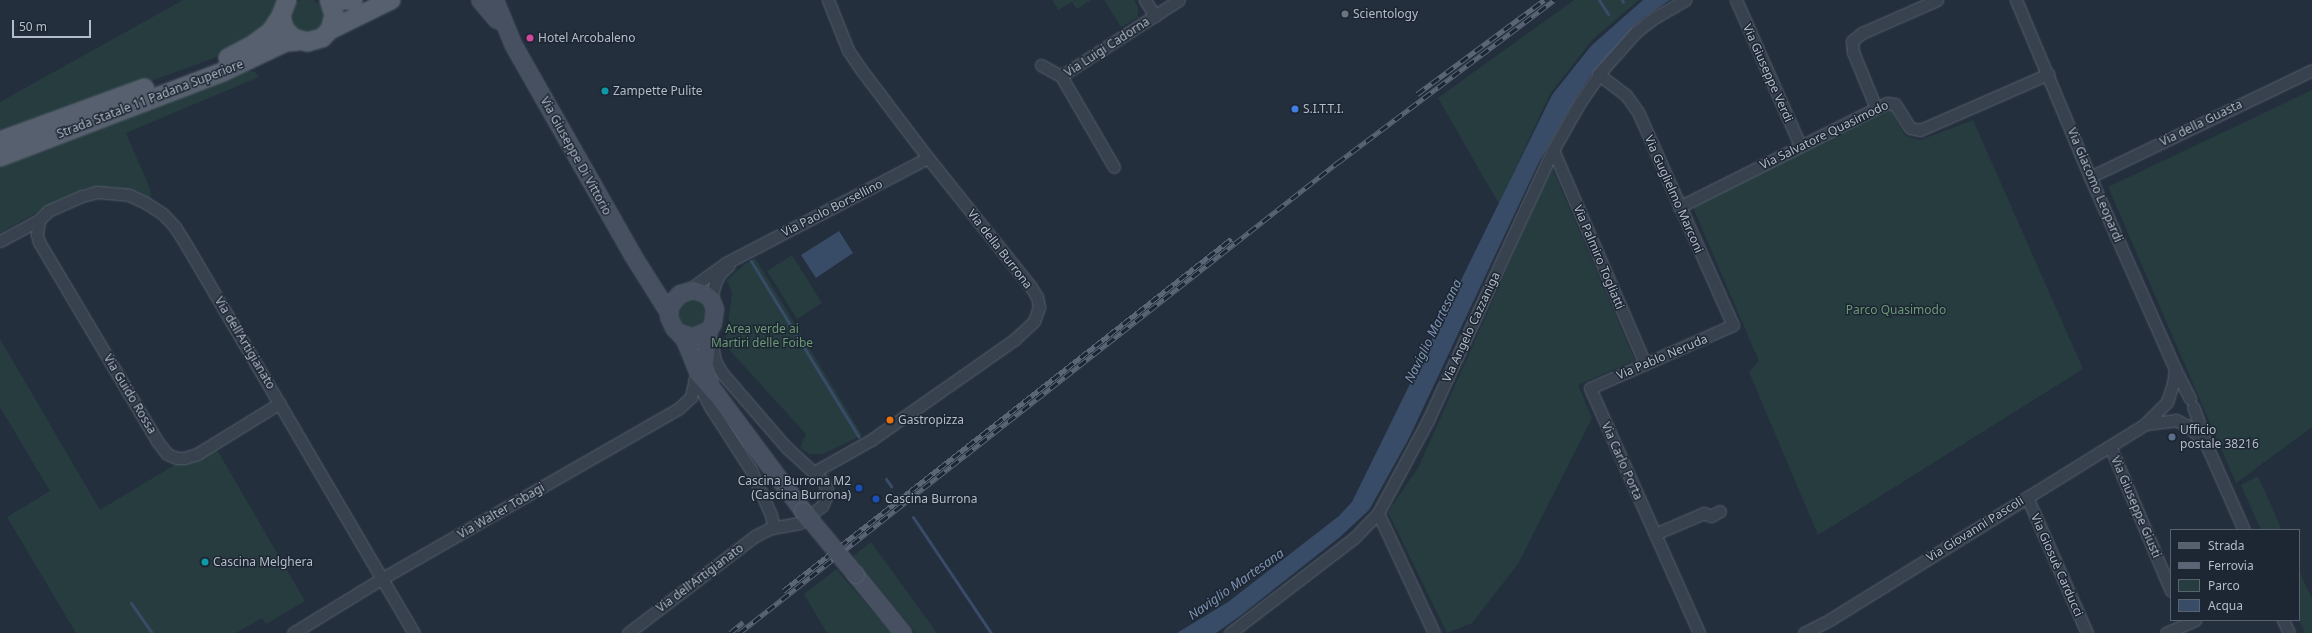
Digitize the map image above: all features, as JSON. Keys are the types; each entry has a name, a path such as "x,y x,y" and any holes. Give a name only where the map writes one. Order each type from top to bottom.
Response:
{"main road":[{"path":"329,0 334,15 330,30"},
{"path":"342,0 353,0"},
{"name":"Strada Statale 11 Padana Superiore","path":"0,157 223,72 286,42 314,41 322,38 330,30 390,0"},
{"name":"Strada Statale 11 Padana Superiore","path":"284,8 288,34 299,41"},
{"name":"Strada Statale 11 Padana Superiore","path":"0,141 230,57 244,50 265,35 284,8"}],"street":[{"name":"Via Giuseppe Di Vittorio","path":"480,0 508,34"},
{"name":"Via Giuseppe Di Vittorio","path":"495,0 508,34 646,277 669,313"},
{"name":"Via della Burrona","path":"814,472 856,450 926,403 1021,335 1034,321 1039,307 1037,297 1031,287 928,158 852,57 828,0"},
{"path":"1145,0 1155,16"},
{"name":"Via Luigi Cadorna","path":"1114,166 1061,76 1179,0"},
{"name":"Via Angelo Cazzaniga","path":"1230,633 1354,538 1378,513 1428,420 1553,150 1579,104 1598,74 1636,32 1658,16 1685,0"},
{"name":"Via Giuseppe Verdi","path":"1736,0 1800,145"},
{"path":"1876,108 1853,52 1852,41 1862,33 1938,0"},
{"name":"Via Giacomo Leopardi","path":"2016,0 2090,177 2191,403 2206,444 2244,529"},
{"path":"1041,65 1061,76"},
{"name":"Via della Guasta","path":"2090,177 2312,70"},
{"name":"Via Guglielmo Marconi","path":"1598,74 1623,92 1636,108 1733,326"},
{"name":"Via Salvatore Quasimodo","path":"1679,207 1800,145 1887,103 1894,103 1910,128 1920,130 2048,74"},
{"name":"Via Palmiro Togliatti","path":"1553,150 1645,364"},
{"name":"Via Paolo Borsellino","path":"686,291 710,273 737,258 928,158"},
{"name":"Via dell'Artigianato","path":"0,241 38,220 48,211 82,196 97,192 128,195 163,214 183,239 280,403 381,580 414,633"},
{"name":"Via Guido Rossa","path":"38,220 37,234 39,242 157,441 167,454 184,458 197,454 280,403"},
{"name":"Via Paolo Borsellino","path":"711,299 720,273 737,258"},
{"path":"646,277 659,285 686,291 699,291 711,299 716,313 711,327 705,365 707,378 714,392"},
{"path":"686,291 674,299 669,313 672,325 680,333 703,381 714,392 803,511 903,633"},
{"name":"Via Pablo Neruda","path":"1590,388 1733,326"},
{"path":"680,333 695,336 711,327"},
{"path":"711,327 712,349 719,369 786,447 814,472"},
{"path":"692,359 695,378 711,408 751,470 771,513 774,528"},
{"path":"2167,402 2173,384 2175,369"},
{"name":"Via Walter Tobagi","path":"293,633 381,580 678,409 691,397 695,378"},
{"name":"Via Carlo Porta","path":"1590,388 1699,633"},
{"path":"2167,402 2173,395 2178,394 2191,403 2189,416 2176,420"},
{"name":"Via Giacomo Leopardi","path":"2167,402 2168,414 2188,426 2206,444"},
{"name":"Via Giovanni Pascoli","path":"1804,633 1831,619 2145,424 2167,402"},
{"name":"Via Giovanni Pascoli","path":"2145,424 2176,420"},
{"name":"Via Giuseppe Giusti","path":"2110,446 2170,589"},
{"name":"Via dell'Artigianato","path":"628,633 755,536 774,528 800,523 823,504 827,489 814,472"},
{"name":"Via Giosuè Carducci","path":"2027,497 2086,633"},
{"path":"1655,534 1704,513 1711,516 1720,511"},
{"path":"1378,513 1434,633"},
{"path":"2283,621 2289,633"},
{"path":"2166,633 2188,624"}],"green space":[{"path":"304,-1 310,-1 314,0 321,6 324,16 323,23 317,30 310,33 304,33 300,32 293,26 290,19 290,13 291,9 297,2"},
{"path":"183,0 277,0 269,22 228,53 0,136 0,102"},
{"path":"1052,0 1091,0 1077,9 1072,2 1058,10"},
{"path":"1104,0 1134,0 1138,7 1138,17 1121,27"},
{"path":"1574,0 1639,0 1593,39 1550,94 1499,204 1438,98"},
{"path":"245,70 255,72 259,77 126,133 151,191 150,198 133,191 111,187 85,188 63,198 0,233 0,167"},
{"path":"2312,90 2312,427 2236,483 2108,187"},
{"name":"Parco Quasimodo","path":"1886,110 1892,111 1905,136 1920,140 1973,120 2083,369 1818,535 1749,372 1759,361 1694,210 1695,205"},
{"path":"1552,168 1635,360 1578,385 1592,418 1518,564 1472,623 1447,633 1388,512 1419,466"},
{"path":"792,255 822,303 797,319 767,271"},
{"name":"Area verde ai Martiri delle Foibe","path":"755,258 862,435 823,454 810,454 800,448 806,434 725,345 732,293 727,280 745,264"},
{"path":"692,299 702,303 706,313 702,323 692,327 682,323 678,313 682,303"},
{"path":"0,339 100,510 176,464 191,463 216,448 305,601 266,624 262,618 236,633 76,633 7,517 50,491 0,407"},
{"path":"2258,476 2282,529 2261,529 2241,485"},
{"path":"871,542 937,633 916,633 853,556"},
{"path":"837,569 891,633 827,633 804,594"},
{"path":"2300,572 2312,599 2312,633 2305,633 2300,621"}],"water":[{"path":"1643,0 1670,0 1634,26 1591,75 1575,99 1539,162 1409,438 1369,510 1340,537 1240,616 1216,633 1177,633 1228,602 1339,516 1352,502 1552,95 1591,46"},
{"path":"839,231 853,253 816,278 801,255"}],"waterway":[{"path":"1599,0 1608,14"},
{"path":"751,261 859,437"},
{"path":"886,479 891,486"},
{"path":"913,517 991,633"},
{"path":"131,603 152,633"}],"railway":[{"path":"1417,94 1544,0"},
{"path":"739,633 1337,163 1554,0"},
{"path":"783,591 1231,239"},
{"path":"730,633 743,622"}],"place":[{"name":"Scientology","path":"1345,14"},
{"name":"Hotel Arcobaleno","path":"530,38"},
{"name":"Zampette Pulite","path":"605,91"},
{"name":"S.I.T.T.I.","path":"1295,109"},
{"name":"Gastropizza","path":"890,420"},
{"name":"Ufficio postale 38216","path":"2172,437"},
{"name":"Cascina Burrona M2 (Cascina Burrona)","path":"859,488"},
{"name":"Cascina Burrona","path":"876,499"},
{"name":"Cascina Melghera","path":"205,562"}],"water label":[{"name":"Naviglio Martesana","path":"1433,331"},
{"name":"Naviglio Martesana","path":"1236,584"}]}
